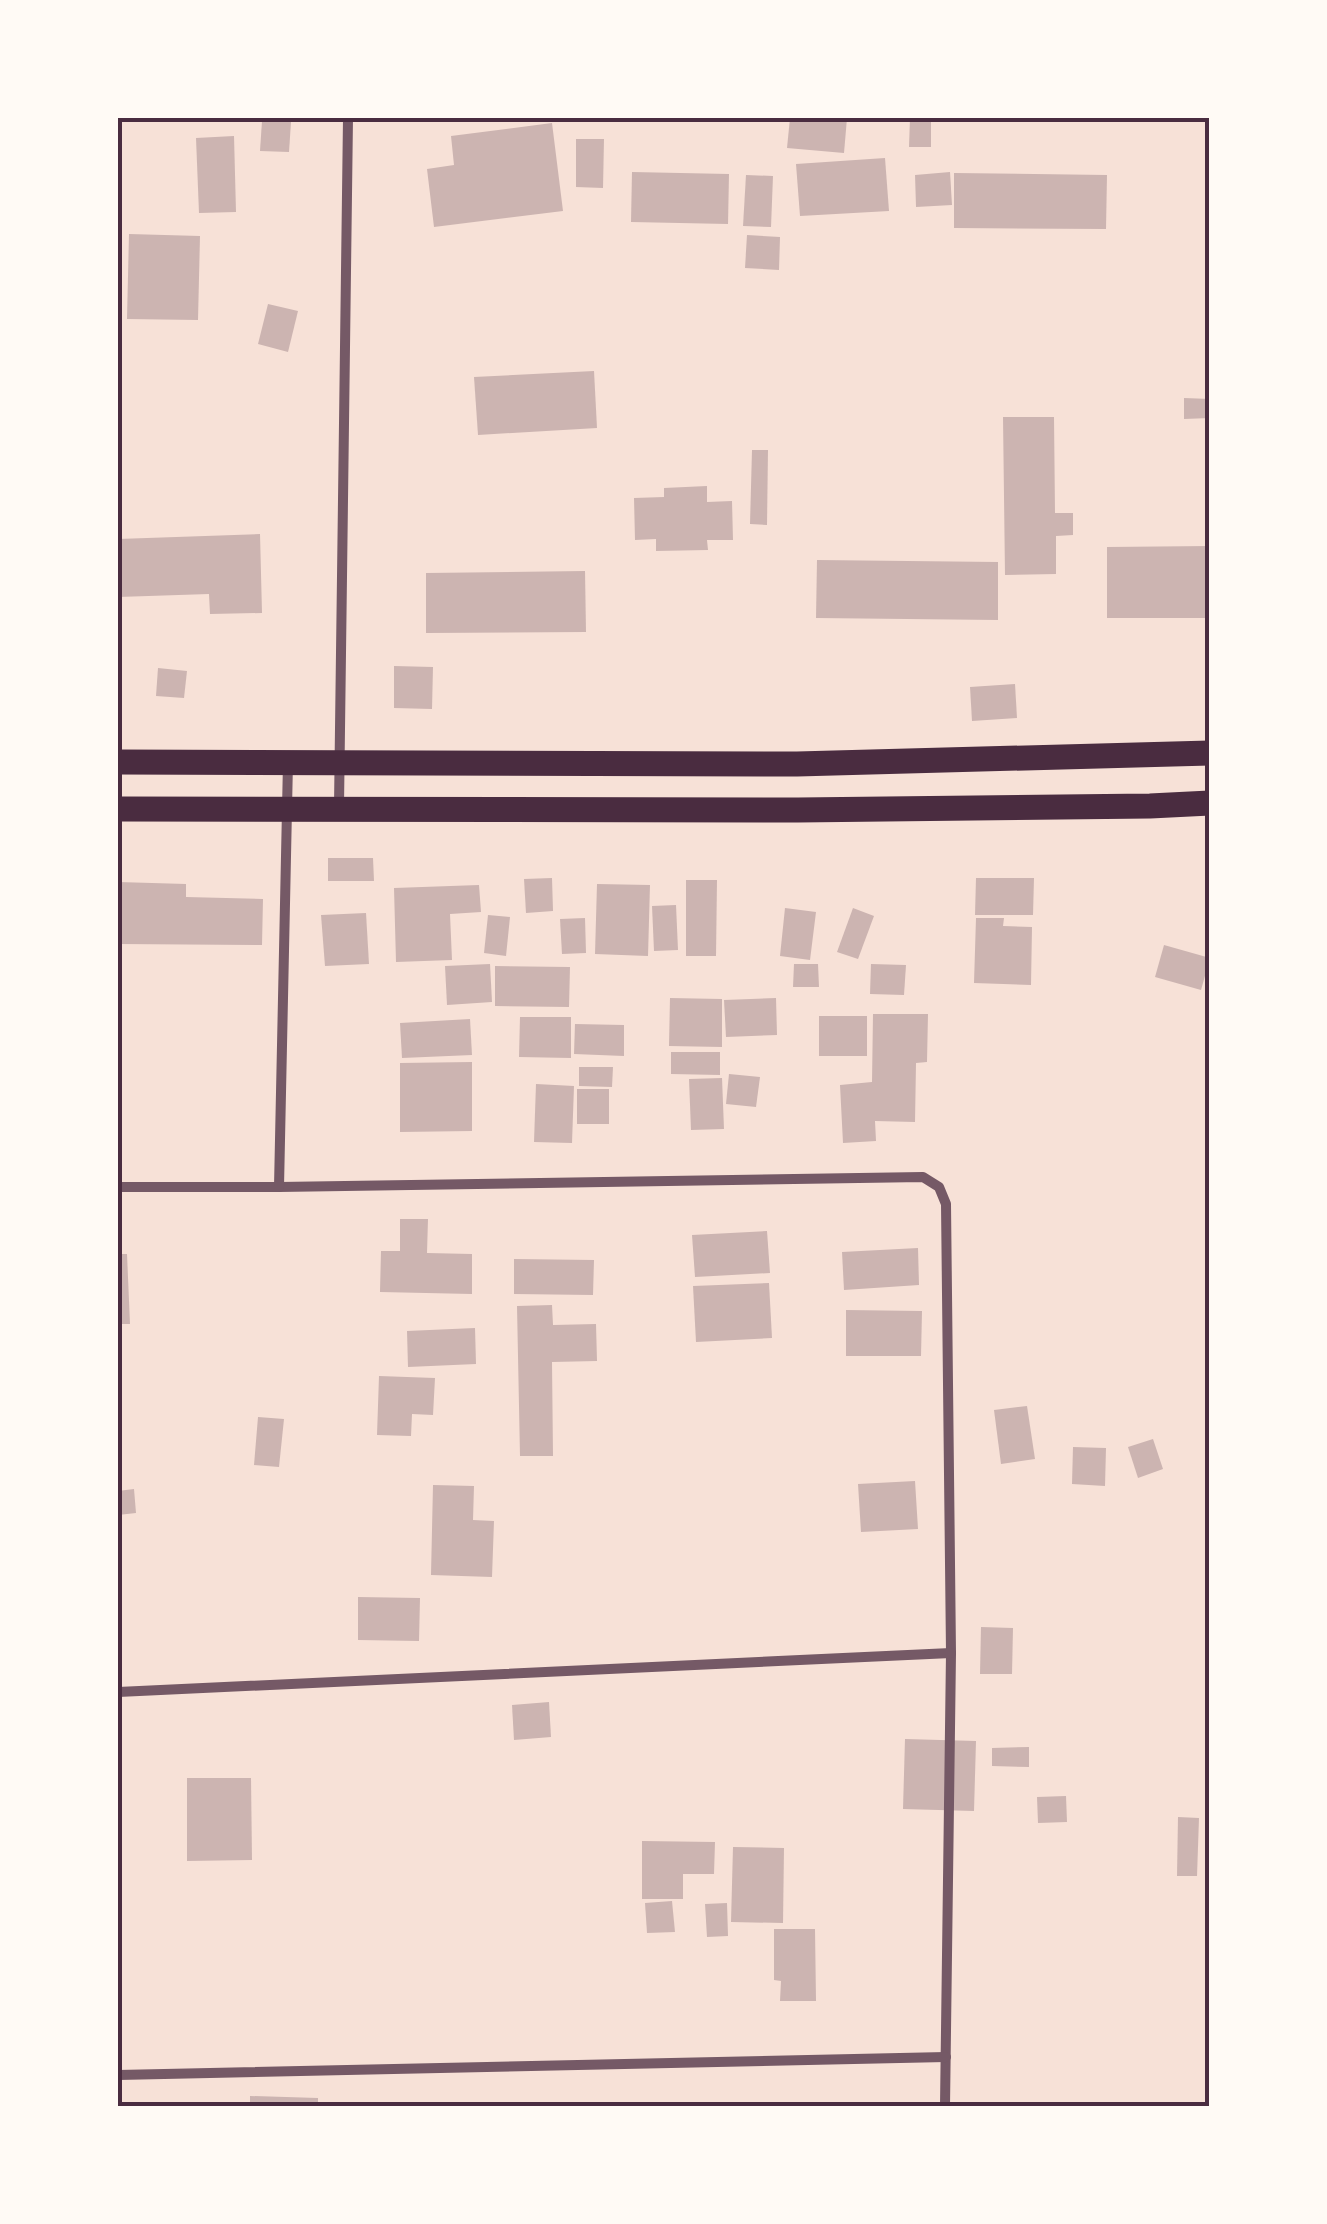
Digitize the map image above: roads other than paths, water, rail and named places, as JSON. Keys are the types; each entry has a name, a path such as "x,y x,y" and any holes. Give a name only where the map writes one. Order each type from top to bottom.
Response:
{"main road":[{"path":"118,762 797,764 1210,754"},
{"path":"118,809 798,810 1210,803"}],"street":[{"path":"338,809 348,118"},
{"path":"279,1187 288,762"},
{"path":"118,1187 923,1177 940,1187 946,1204 951,1653 945,2106"},
{"path":"118,1692 951,1653"},
{"path":"118,2075 946,2057"}]}
